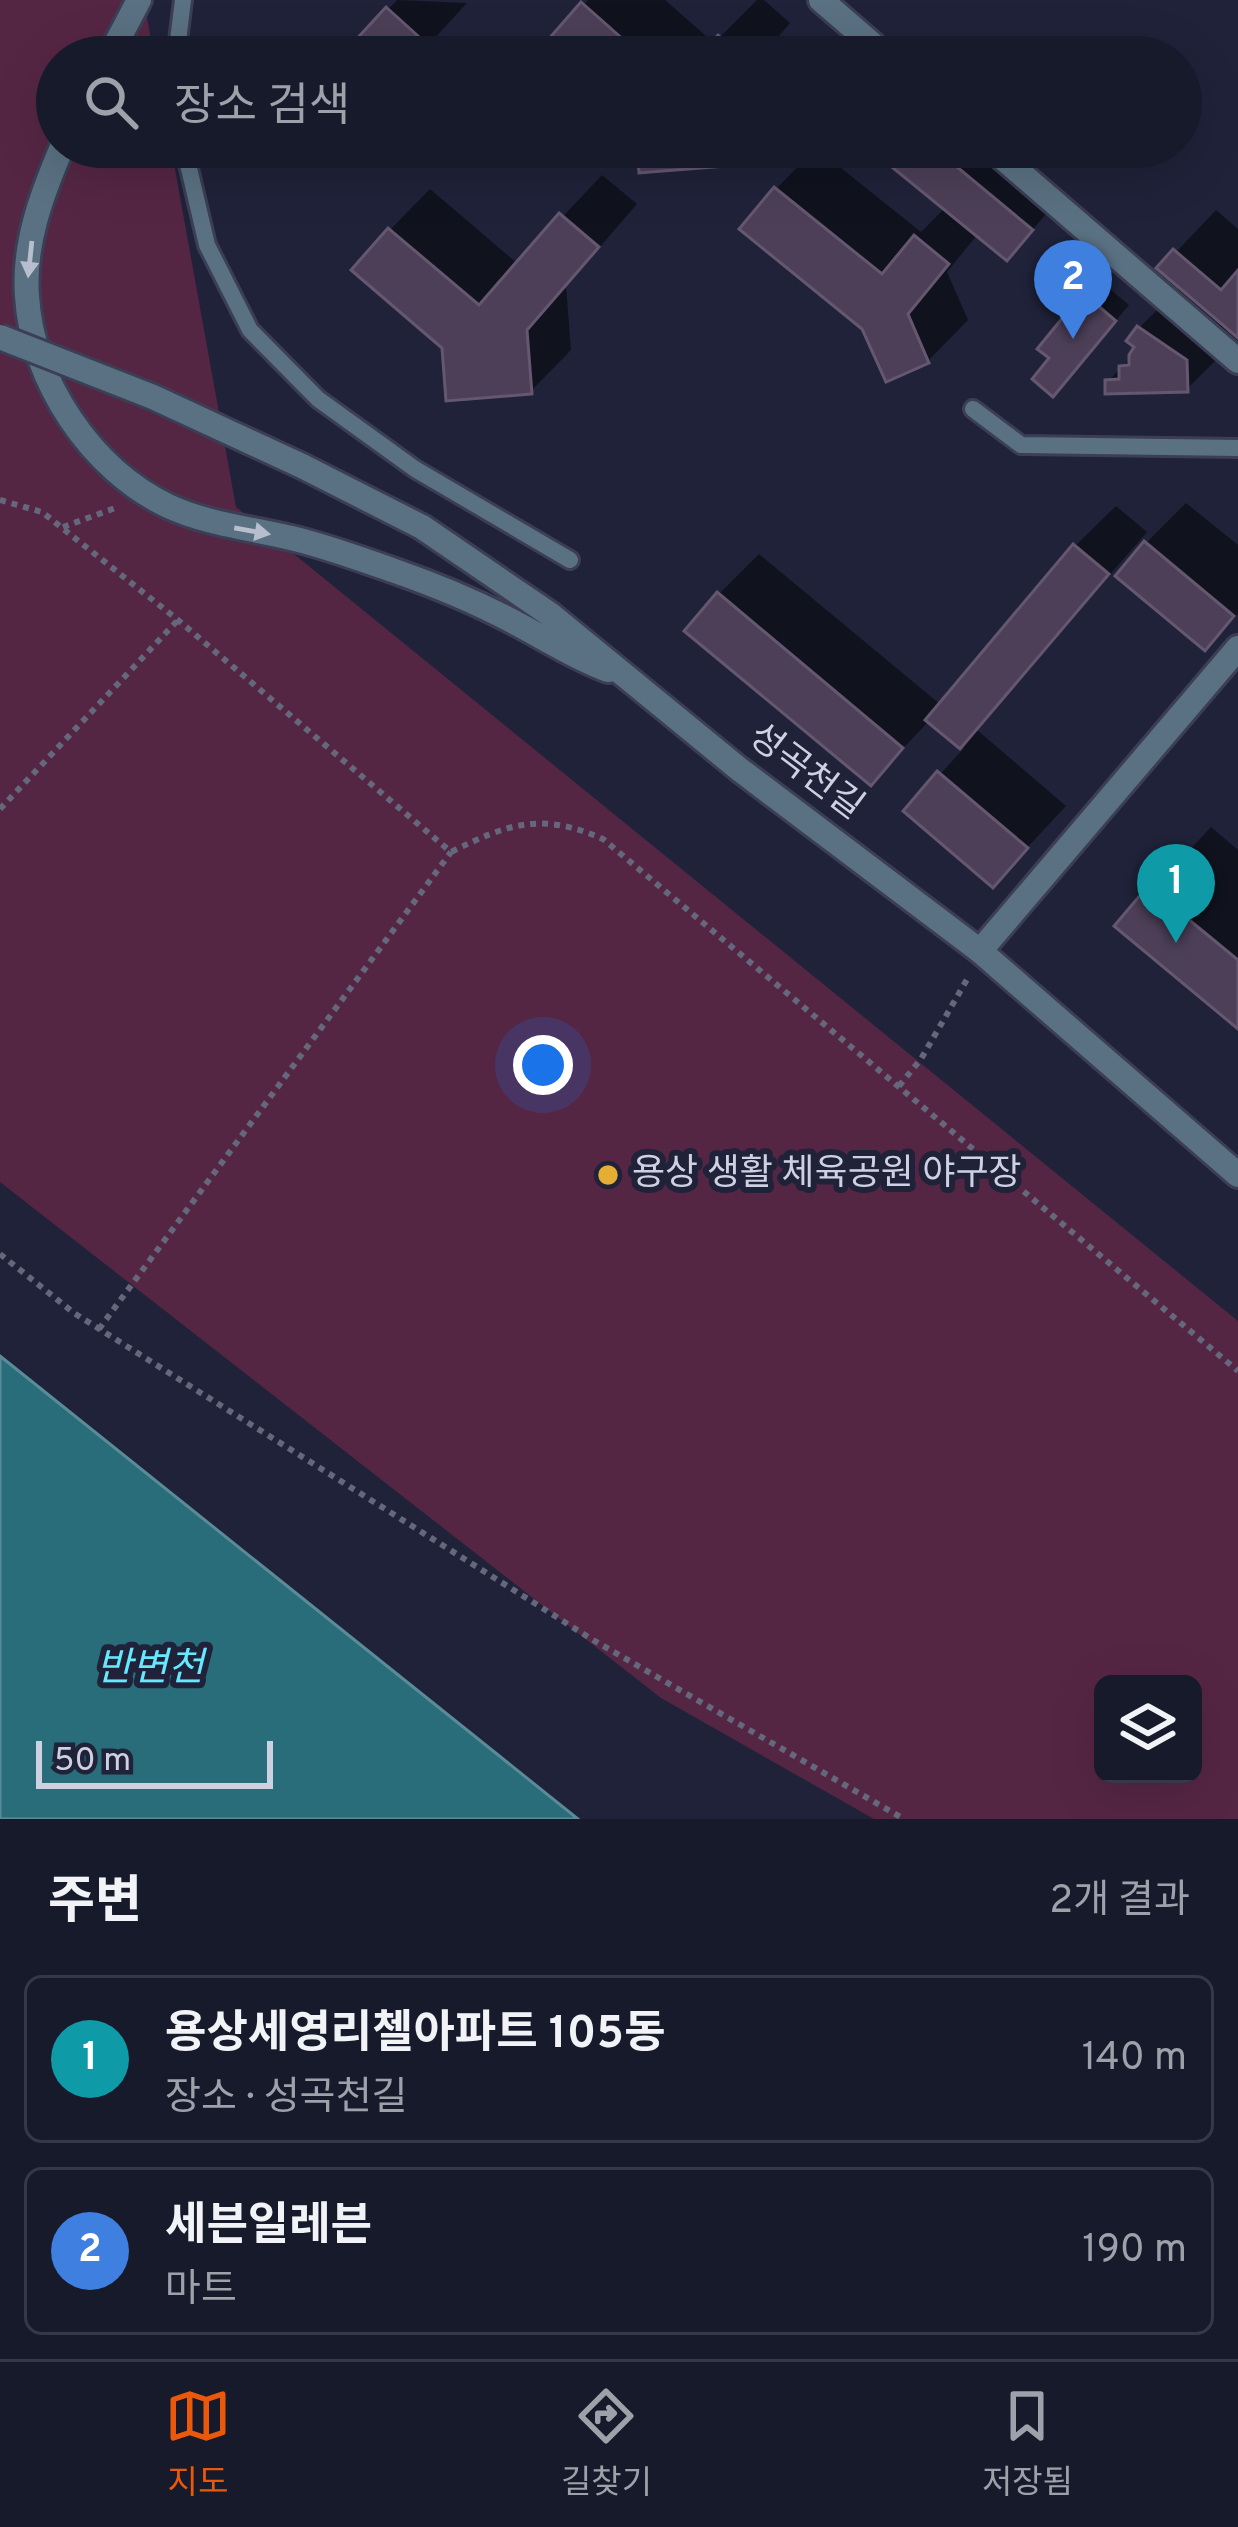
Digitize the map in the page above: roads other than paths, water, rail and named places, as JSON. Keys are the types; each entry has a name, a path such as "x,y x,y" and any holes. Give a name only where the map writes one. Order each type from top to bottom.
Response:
{"street":[{"path":"120,36 139,0"},
{"path":"820,0 862,36"},
{"path":"53,168 40,196 26,295 34,334 64,412 93,450 170,507 235,529 308,543 432,584 515,623 572,657 625,676"},
{"path":"1014,168 1238,361"},
{"name":"성곡천길","path":"0,337 153,397 422,527 551,615 739,770 980,951 1238,1175"},
{"path":"980,951 1238,648"}],"lane":[{"path":"178,36 182,0"},
{"path":"189,168 207,245 250,330 318,399 415,469 570,560"},
{"path":"973,409 1022,446 1238,448"}],"water":[{"name":"반변천","path":"0,1356 578,1819 0,1819"}],"place":[{"name":"세븐일레븐","path":"1073,339"},
{"name":"용상세영리첼아파트 105동","path":"1176,943"},
{"name":"용상 생활 체육공원 야구장","path":"608,1175"}]}
